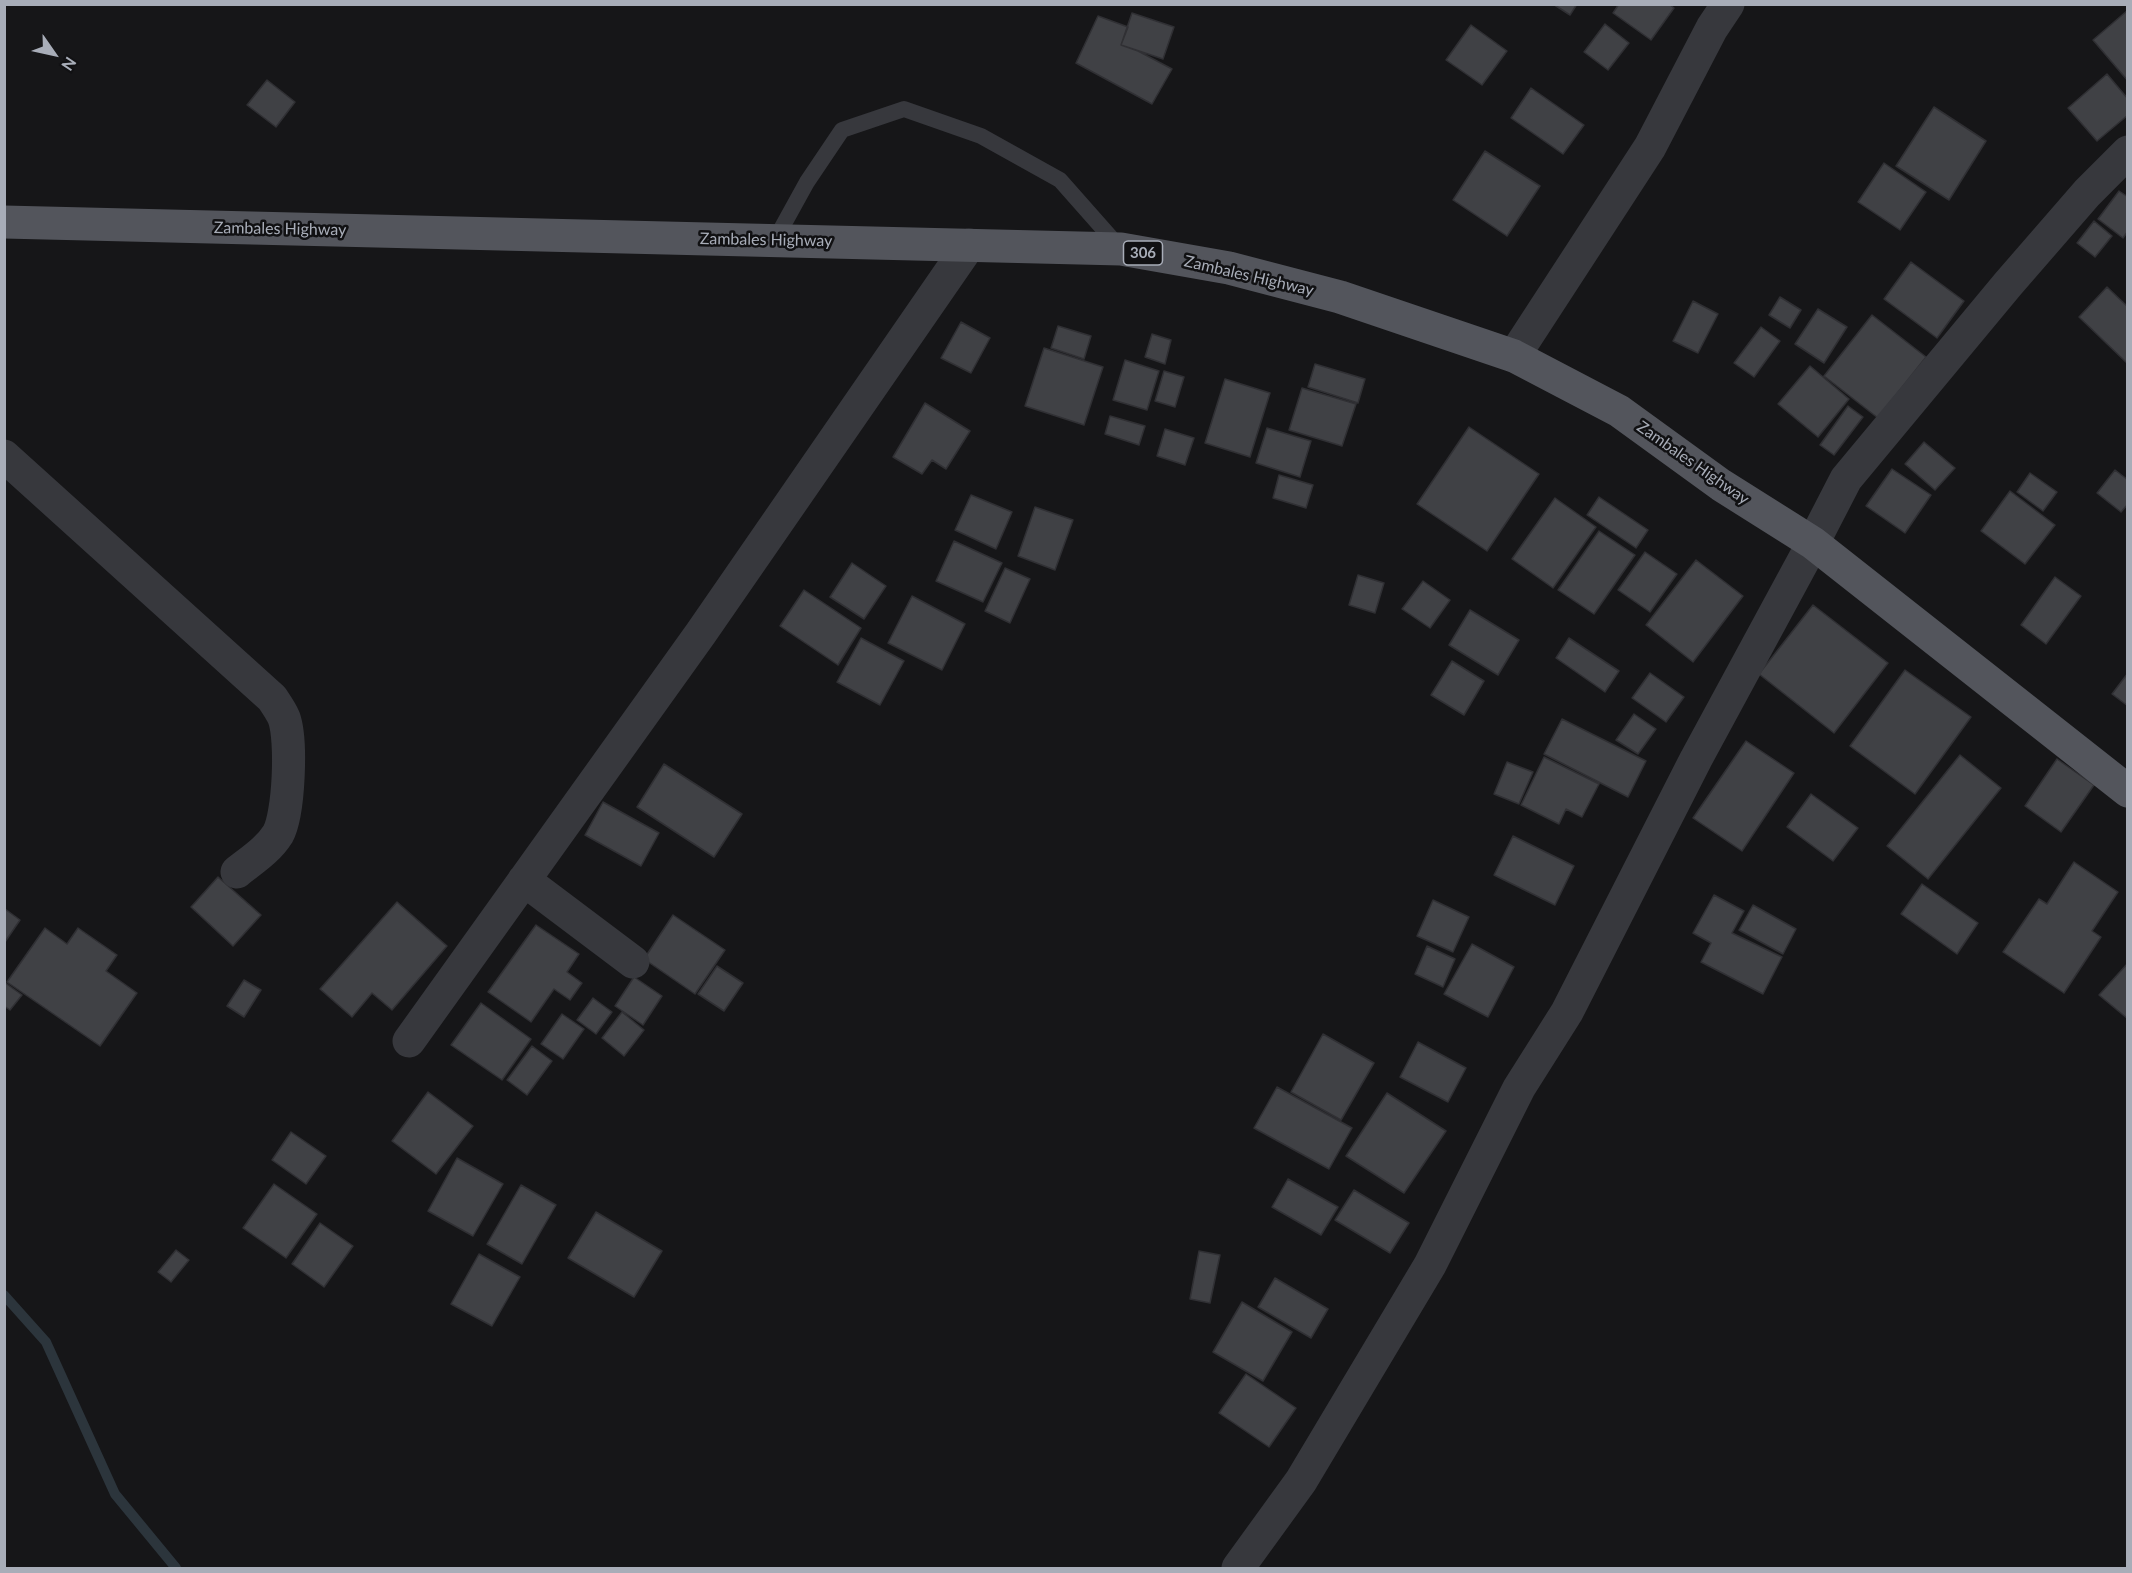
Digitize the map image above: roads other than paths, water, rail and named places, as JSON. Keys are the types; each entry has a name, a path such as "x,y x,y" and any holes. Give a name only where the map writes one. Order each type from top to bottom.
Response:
{"main road":[{"name":"Zambales Highway","path":"4,222 1121,249 1229,268 1340,297 1514,356 1619,411 1721,485 1813,543 2127,791"}],"street":[{"path":"1514,356 1650,147 1712,28 1728,4"},
{"path":"1238,1569 1301,1481 1430,1264 1519,1088 1567,1012 1696,759 1846,479 2015,276 2087,193 2127,152"},
{"path":"409,1041 701,633 969,244"},
{"path":"4,456 272,698 284,718 289,745 285,804 279,831 268,847 237,872"},
{"path":"524,880 633,962"}],"lane":[{"path":"775,240 807,182 842,130 904,109 981,136 1060,180 1121,249"}],"waterway":[{"path":"4,1295 46,1342 115,1494 176,1568"}]}
